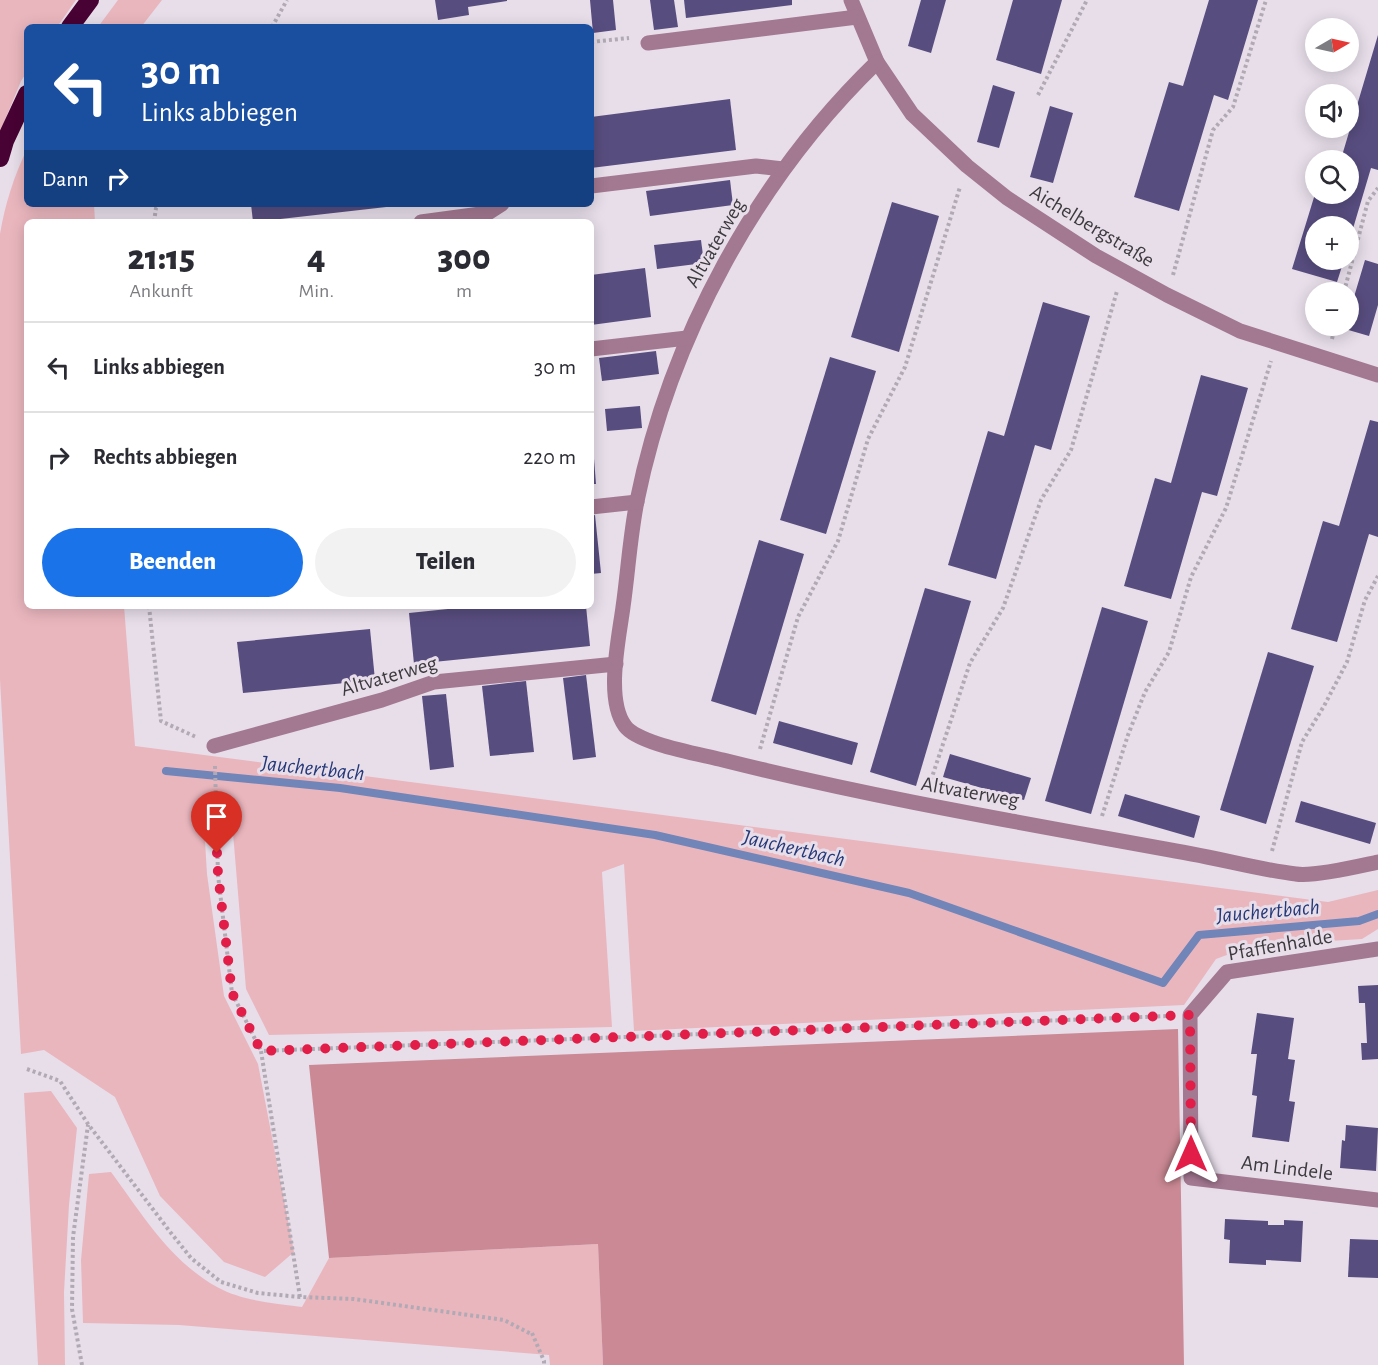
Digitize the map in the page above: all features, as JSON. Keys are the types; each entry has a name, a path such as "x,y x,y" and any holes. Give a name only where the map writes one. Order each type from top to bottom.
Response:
{"highway":[{"path":"72,24 90,0"},
{"path":"0,158 5,141 24,100"}],"street":[{"name":"Aichelbergstraße","path":"851,0 877,62 912,114 967,166 1007,198 1096,256 1240,331 1378,375"},
{"path":"648,43 857,17"},
{"name":"Altvaterweg","path":"877,62 842,96 783,169 738,239 687,338 658,423 637,502 616,664 616,702 622,722 632,734 663,744 754,768 923,806 1300,875 1378,862"},
{"name":"Altvaterweg","path":"594,186 756,166 783,169"},
{"path":"443,219 488,213 497,207"},
{"path":"594,350 687,338"},
{"path":"594,507 637,502"},
{"name":"Altvaterweg","path":"214,746 382,700 434,682 616,664"},
{"name":"Pfaffenhalde","path":"1190,1015 1227,972 1378,949"},
{"name":"Am Lindele","path":"1190,1015 1191,1178 1378,1200"}],"path":[{"path":"274,24 287,0"},
{"path":"1038,95 1087,0"},
{"path":"1167,295 1213,130 1233,107 1266,0"},
{"path":"594,42 641,36 648,43"},
{"path":"754,768 798,616 838,541 868,439 905,367 967,166"},
{"path":"1347,282 1368,201 1378,188"},
{"path":"923,806 970,663 1003,608 1041,500 1071,450 1123,270"},
{"path":"1096,836 1128,735 1145,692 1169,652 1191,577 1226,508 1277,343"},
{"path":"1267,868 1302,742 1347,662 1365,600 1378,576"},
{"path":"149,609 161,721 214,746 218,874 232,993 261,1051 300,1297"},
{"path":"261,1051 1190,1015"},
{"path":"27,1069 60,1081 88,1124 191,1258 221,1282 258,1293 354,1299 504,1320 532,1333 544,1365"},
{"path":"82,1365 72,1309 73,1237 88,1124"}],"shaded area":[{"path":"0,0 76,0 59,24 24,24 24,76 0,132"},
{"path":"118,0 162,0 143,24 100,24"},
{"path":"24,156 24,207 94,207 95,219 24,219 24,609 124,609 135,746 1328,902 1378,890 1378,929 1362,939 1251,946 1216,959 1184,1005 634,1031 624,864 602,872 612,1027 269,1035 246,989 231,809 203,808 207,874 224,996 258,1064 294,1252 265,1277 224,1262 160,1196 115,1097 44,1050 21,1054 0,680 0,234 10,190"},
{"path":"1178,1029 1184,1365 603,1365 598,1244 329,1258 309,1065"},
{"path":"51,1091 77,1128 69,1205 64,1292 65,1365 38,1365 24,1093"},
{"path":"111,1172 158,1236 185,1264 227,1292 269,1303 302,1307 329,1258 598,1244 603,1365 550,1365 549,1355 179,1325 83,1323 81,1260 89,1174"}],"building":[{"path":"435,0 507,1 468,7 469,15 438,20"},
{"path":"590,0 613,0 616,30 594,33"},
{"path":"650,0 674,0 678,27 654,30"},
{"path":"684,0 792,0 792,5 686,18"},
{"path":"921,0 946,0 931,53 908,46"},
{"path":"1013,0 1062,0 1041,74 996,60"},
{"path":"1209,0 1258,0 1228,100 1214,95 1179,211 1134,197 1169,82 1183,86"},
{"path":"1378,35 1378,170 1371,168 1357,216 1308,216 1312,204 1359,204 1359,150 1344,150 1347,138 1359,138 1359,99"},
{"path":"993,85 1015,92 999,148 977,142"},
{"path":"730,99 736,150 594,168 594,117"},
{"path":"1050,106 1073,113 1053,183 1030,177"},
{"path":"730,180 733,205 650,216 646,191"},
{"path":"892,202 939,216 899,352 851,337"},
{"path":"251,207 386,207 280,219 253,219"},
{"path":"1305,227 1305,270 1341,270 1337,282 1292,269"},
{"path":"701,240 704,263 657,269 654,245"},
{"path":"1365,260 1378,264 1378,305 1369,336 1359,333 1358,282"},
{"path":"645,268 651,317 594,325 594,275"},
{"path":"1043,302 1090,316 1051,450 1035,445 996,579 948,565 988,431 1004,436"},
{"path":"656,351 659,374 602,381 599,358"},
{"path":"830,357 876,371 826,534 780,520"},
{"path":"1201,375 1248,388 1217,496 1202,492 1171,599 1124,586 1155,478 1171,483"},
{"path":"640,406 642,428 607,431 605,409"},
{"path":"1370,420 1378,422 1378,537 1369,534 1337,642 1291,629 1323,521 1339,526"},
{"path":"594,459 596,484 594,484"},
{"path":"594,515 601,573 594,574"},
{"path":"759,540 804,554 756,715 711,701"},
{"path":"925,588 971,601 916,786 870,772"},
{"path":"1102,607 1148,621 1091,814 1045,801"},
{"path":"448,609 586,609 590,646 414,664 409,613"},
{"path":"370,629 375,680 243,693 237,642"},
{"path":"1268,652 1314,666 1266,824 1220,810"},
{"path":"586,675 596,757 573,760 563,678"},
{"path":"526,681 534,752 490,756 482,686"},
{"path":"446,694 454,767 430,770 422,696"},
{"path":"779,721 858,743 852,765 773,743"},
{"path":"950,754 1031,778 1024,800 943,777"},
{"path":"1125,794 1200,816 1194,838 1118,816"},
{"path":"1301,801 1376,823 1370,844 1295,822"},
{"path":"1378,985 1378,1059 1362,1060 1361,1043 1367,1043 1365,1003 1359,1003 1358,986"},
{"path":"1257,1013 1294,1018 1288,1059 1295,1060 1289,1101 1295,1102 1289,1142 1252,1137 1257,1096 1252,1095 1257,1054 1251,1054"},
{"path":"1346,1125 1378,1128 1376,1171 1340,1168 1342,1140 1345,1141"},
{"path":"1225,1219 1268,1221 1268,1225 1284,1225 1284,1220 1303,1221 1301,1262 1266,1260 1266,1265 1229,1263 1230,1240 1224,1239"},
{"path":"1350,1239 1378,1240 1378,1278 1348,1277"}],"waterway":[{"name":"Jauchertbach","path":"166,771 340,788 655,835 909,893 1163,983 1199,935 1359,921 1378,914"}],"route":[{"path":"217,853 232,993 261,1051 1190,1015 1191,1154"}]}
